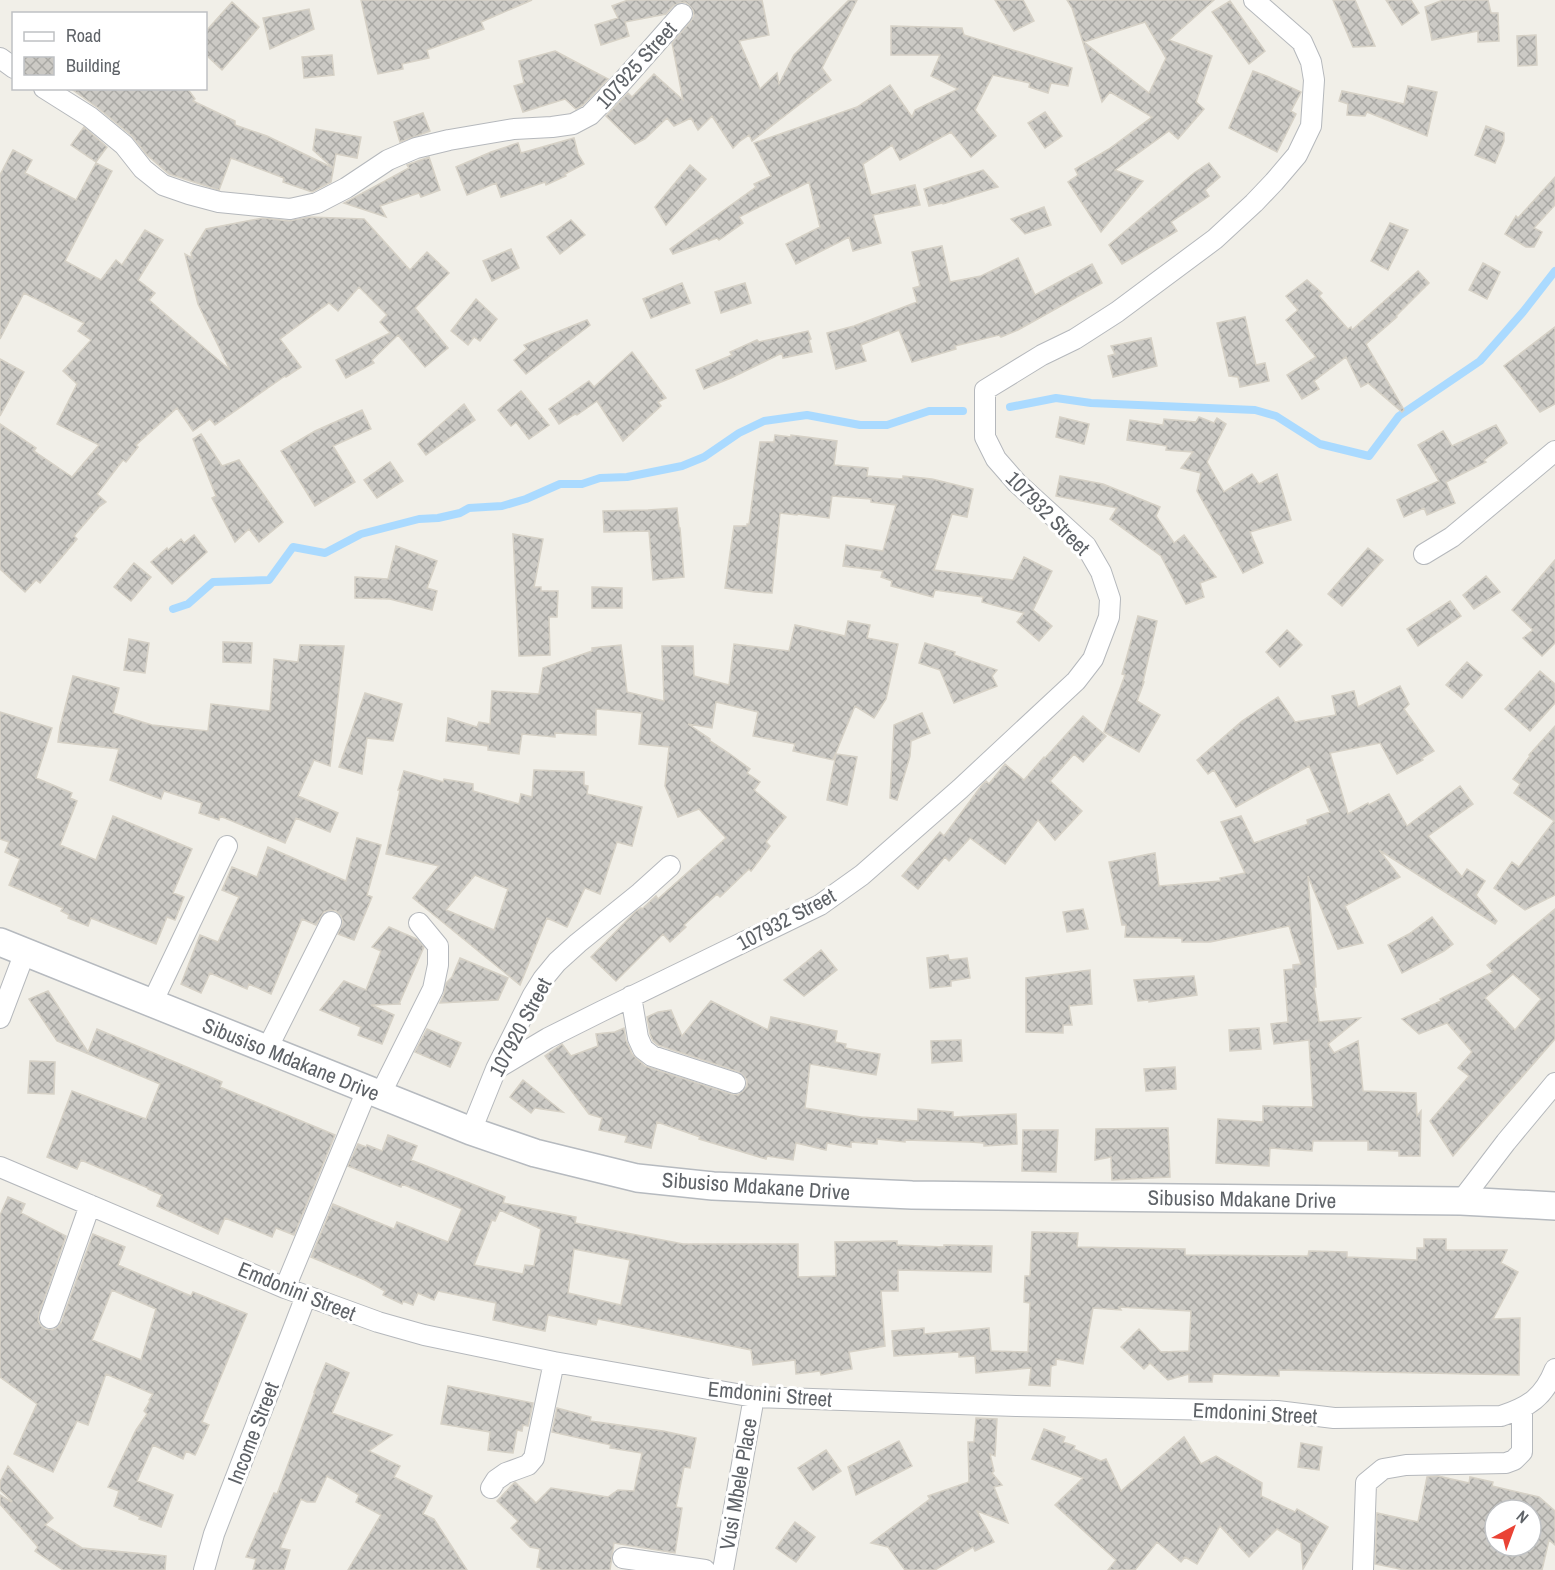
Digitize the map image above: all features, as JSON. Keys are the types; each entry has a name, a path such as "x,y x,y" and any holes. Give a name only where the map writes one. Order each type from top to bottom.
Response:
{"street":[{"name":"107932 Street","path":"496,1069 548,1038 820,905 862,875 960,789 1069,688 1093,659 1109,617 1110,599 1101,572 1086,546 1017,483 996,459 985,437 985,390 1041,355 1075,339 1117,312 1215,239 1254,203 1298,155 1311,126 1314,80 1311,62 1302,42 1254,0"},
{"name":"107925 Street","path":"47,90 98,124 124,145 143,169 164,185 219,202 291,209 317,203 346,188 388,160 416,148 503,131 552,127 573,123 590,115 682,14"},
{"path":"1424,554 1452,537 1555,451"},
{"path":"152,1003 227,846"},
{"name":"107920 Street","path":"471,1131 496,1069 543,979 578,943 670,866"},
{"path":"267,1049 331,922"},
{"path":"285,1288 373,1092 433,989 438,965 438,946 419,922"},
{"name":"Sibusiso Mdakane Drive","path":"0,942 471,1131 535,1153 637,1178 713,1186 912,1195 1461,1201 1555,1206"},
{"path":"0,1018 25,952"},
{"path":"631,996 638,1038 643,1049 652,1056 735,1083"},
{"path":"1461,1201 1555,1083"},
{"name":"Emdonini Street","path":"0,1167 285,1288 378,1323 554,1362 754,1397 1277,1412 1334,1418 1501,1416 1522,1409 1536,1399 1548,1385 1555,1369"},
{"path":"50,1318 90,1205"},
{"name":"Income Street","path":"204,1570 214,1534 306,1296"},
{"path":"491,1488 496,1480 506,1473 528,1465 534,1458 554,1362"},
{"name":"Vusi Mbele Place","path":"723,1570 754,1397"},
{"path":"1363,1570 1366,1483 1383,1469 1406,1465 1506,1463 1514,1460 1522,1452 1522,1409"},
{"path":"623,1558 705,1570"}],"building":[{"path":"361,0 532,0 481,22 484,29 427,50 429,58 402,64 403,69 378,74"},
{"path":"628,0 762,0 769,35 739,41 760,89 777,73 779,84 794,55 849,0 857,0 822,68 831,80 752,141 749,135 733,148 712,116 698,130 691,118 674,126 667,118 645,139 635,144 606,116 628,93 632,97 654,74 683,100 672,43 691,21 694,16 693,10 685,2 679,3 666,14 625,22 629,36 601,45 595,25 618,18 612,6"},
{"path":"995,0 1023,0 1034,21 1014,31"},
{"path":"1067,0 1214,0 1169,40 1212,56 1196,102 1204,109 1178,139 1169,131 1115,170 1143,181 1101,232 1068,182 1078,175 1075,169 1109,149 1152,117 1110,92 1102,102 1072,8","holes":["1145,22 1166,58 1149,93 1084,42"]},
{"path":"1333,0 1355,0 1375,46 1353,47"},
{"path":"1386,0 1411,0 1419,13 1402,25"},
{"path":"1443,0 1488,0 1491,13 1498,13 1499,41 1478,42 1478,31 1432,40 1425,7"},
{"path":"1230,1 1265,51 1249,64 1212,12"},
{"path":"232,2 259,27 222,70 207,56 207,30"},
{"path":"309,9 314,29 270,49 263,18"},
{"path":"891,26 962,28 964,35 1072,68 1068,86 1051,83 1048,93 1029,87 1030,83 993,75 975,110 996,136 971,157 951,132 900,160 892,145 863,164 871,195 915,185 920,205 873,215 881,243 853,251 849,237 796,264 786,244 820,227 809,182 739,217 743,223 719,240 717,238 673,254 670,249 756,187 754,184 771,176 754,143 857,107 890,85 912,117 915,110 958,89 931,76 940,55 891,55"},
{"path":"1536,35 1537,65 1518,66 1517,36"},
{"path":"555,51 608,79 583,105 576,109 565,99 523,112 514,86 524,83 519,61"},
{"path":"332,55 334,75 304,78 302,57"},
{"path":"1253,71 1301,92 1291,111 1296,114 1277,152 1229,128"},
{"path":"1408,86 1437,92 1427,136 1367,112 1365,116 1347,115 1348,104 1339,101 1342,91 1404,104"},
{"path":"73,90 188,90 195,99 193,101 235,121 235,125 267,136 333,168 313,150 316,129 361,137 357,158 336,154 331,182 312,192 283,182 284,178 231,158 219,190 169,174 147,155 132,136"},
{"path":"1045,112 1062,136 1045,148 1028,123"},
{"path":"423,113 430,131 400,142 394,122"},
{"path":"1486,126 1504,133 1504,141 1495,163 1475,155"},
{"path":"84,127 107,147 96,162 71,145"},
{"path":"574,138 578,154 584,164 546,185 545,182 501,197 496,183 467,195 456,167 518,143 521,153"},
{"path":"13,150 32,160 25,173 76,200 96,163 112,171 65,261 101,280 116,260 122,265 145,230 163,240 138,280 155,293 149,300 230,370 198,304 185,254 192,258 191,253 206,229 263,218 289,221 309,217 364,219 410,270 427,252 449,273 415,308 448,348 425,367 398,335 372,360 374,363 346,378 336,360 390,333 380,322 387,315 359,287 338,311 329,303 280,339 301,367 215,425 210,419 193,431 177,408 136,445 138,447 126,462 123,460 97,494 106,502 74,536 77,539 40,583 36,580 25,592 0,569 0,424 36,448 34,451 72,477 99,445 57,424 77,384 63,371 91,340 78,331 84,323 24,293 0,339 0,175"},
{"path":"429,157 440,190 421,197 419,193 380,206 386,217 344,203 409,168 407,165"},
{"path":"1209,163 1220,177 1205,190 1209,196 1171,222 1177,231 1122,264 1109,245"},
{"path":"690,165 706,179 666,225 655,207"},
{"path":"983,170 998,187 929,206 924,189"},
{"path":"1555,177 1555,205 1534,228 1542,232 1534,247 1526,247 1505,234 1516,216 1518,218"},
{"path":"1044,207 1051,225 1025,234 1011,219"},
{"path":"571,220 585,235 560,254 547,237"},
{"path":"1390,223 1408,230 1388,270 1371,261"},
{"path":"942,246 950,282 981,276 1018,258 1035,295 1092,264 1102,283 1018,330 1001,337 999,335 955,346 956,349 912,362 899,330 861,345 866,361 836,369 827,333 854,326 917,302 913,288 920,286 912,252"},
{"path":"511,249 519,268 492,281 483,261"},
{"path":"1483,263 1500,272 1487,299 1469,290"},
{"path":"1418,271 1429,283 1397,317 1366,344 1404,410 1402,412 1368,383 1361,387 1346,357 1314,381 1319,389 1302,399 1287,375 1316,357 1286,320 1298,310 1286,296 1307,280 1322,293 1319,296 1348,329 1351,327 1352,330"},
{"path":"682,283 690,303 651,318 643,299"},
{"path":"745,283 751,303 721,313 715,292"},
{"path":"476,299 497,319 480,341 474,337 468,345 451,331"},
{"path":"1245,317 1256,365 1265,363 1269,381 1240,387 1238,377 1229,376 1217,323"},
{"path":"587,320 590,325 526,374 514,360 527,349 524,345"},
{"path":"1555,327 1555,404 1540,412 1504,366"},
{"path":"808,331 812,352 783,358 782,353 704,389 696,370 732,355 730,352 757,340 759,342"},
{"path":"1151,338 1157,366 1113,377 1108,356 1115,354 1111,346"},
{"path":"632,352 666,398 658,402 661,406 623,441 597,401 559,424 549,409 589,381 594,387"},
{"path":"0,359 24,372 0,416"},
{"path":"521,391 549,425 529,439 516,422 511,426 498,410"},
{"path":"464,404 475,420 426,455 418,444"},
{"path":"362,410 371,429 333,446 355,482 315,506 281,451 315,431"},
{"path":"1060,417 1089,424 1084,444 1056,437"},
{"path":"1199,417 1214,423 1217,418 1226,424 1207,462 1224,492 1252,474 1259,484 1277,474 1291,520 1250,532 1263,563 1243,573 1197,491 1201,473 1181,468 1193,452 1166,450 1167,446 1127,440 1130,420 1163,425 1164,419 1196,422"},
{"path":"1496,425 1507,443 1484,460 1486,462 1446,482 1455,503 1427,515 1424,508 1404,517 1397,500 1439,481 1418,445 1443,431 1452,446"},
{"path":"201,434 222,466 239,460 283,522 259,542 249,529 235,542 212,498 216,496 193,439"},
{"path":"775,435 837,441 834,465 868,468 867,476 932,479 973,489 967,517 952,514 934,570 1013,580 1024,557 1052,571 1033,610 1052,626 1039,641 1017,622 1024,613 982,602 983,597 935,590 933,597 891,586 892,581 881,577 883,571 843,566 846,545 883,551 896,505 871,502 871,499 832,496 829,518 780,513 772,593 725,588 734,526 749,524 760,442 774,442"},
{"path":"390,462 403,481 377,498 364,480"},
{"path":"1060,476 1103,484 1160,507 1156,516 1174,543 1184,535 1216,577 1200,583 1204,597 1186,604 1161,556 1110,519 1117,508 1056,496"},
{"path":"677,508 684,577 653,580 649,531 604,532 603,511"},
{"path":"513,534 543,539 534,587 541,587 541,591 558,591 557,617 549,617 550,655 519,656"},
{"path":"194,535 207,552 172,584 151,562 181,539 184,543"},
{"path":"396,546 437,561 427,588 437,591 432,610 390,599 355,598 355,577 388,579"},
{"path":"1368,548 1383,560 1342,606 1328,594"},
{"path":"1555,560 1555,643 1542,656 1523,638 1533,630 1512,610"},
{"path":"134,563 151,577 131,601 114,587"},
{"path":"1486,576 1500,592 1474,609 1463,595"},
{"path":"592,587 622,588 622,608 592,608"},
{"path":"1450,601 1461,616 1418,646 1407,629"},
{"path":"1138,616 1157,621 1144,682 1137,701 1160,715 1139,752 1104,732 1125,675 1122,674"},
{"path":"848,621 870,625 867,638 898,644 886,699 874,718 855,706 833,760 793,751 795,744 753,736 758,712 716,702 712,728 688,724 750,769 747,773 760,782 754,790 786,817 766,842 770,846 751,871 749,869 720,897 717,894 684,925 686,927 670,942 663,934 616,981 591,957 636,911 642,909 656,896 658,899 726,838 699,809 678,817 665,786 669,747 639,744 642,713 596,709 596,735 555,733 555,737 522,734 519,754 488,750 488,746 446,741 448,718 477,727 479,722 490,724 492,691 539,694 543,668 592,651 592,648 621,645 627,692 664,701 662,646 693,646 694,676 729,685 734,644 789,651 795,625 845,636"},
{"path":"1287,630 1302,645 1280,667 1266,652"},
{"path":"129,639 149,643 145,673 124,670"},
{"path":"223,642 252,643 251,663 223,662"},
{"path":"925,643 955,652 954,655 997,670 992,676 997,686 954,703 940,670 919,663"},
{"path":"300,645 344,646 330,766 314,760 298,796 338,813 330,832 296,818 285,843 220,816 219,820 199,813 202,803 164,791 161,799 110,780 119,749 58,742 73,676 119,688 113,713 152,725 208,731 211,704 270,711 274,659 298,662"},
{"path":"1467,662 1482,675 1462,698 1446,685"},
{"path":"1540,671 1555,684 1555,703 1530,731 1505,709"},
{"path":"1400,686 1409,704 1404,709 1434,751 1422,758 1423,760 1397,774 1380,743 1330,753 1348,814 1389,794 1407,826 1460,786 1473,804 1428,836 1462,877 1467,869 1485,881 1476,895 1497,921 1495,924 1379,850 1400,877 1345,906 1363,943 1338,949 1308,876 1316,987 1314,987 1319,1022 1360,1018 1328,1044 1334,1053 1358,1041 1363,1091 1416,1093 1417,1116 1421,1111 1420,1156 1399,1156 1399,1151 1368,1150 1368,1141 1313,1141 1312,1151 1270,1148 1269,1166 1216,1163 1218,1119 1263,1122 1263,1106 1313,1107 1309,1040 1274,1044 1271,1024 1288,1022 1284,970 1293,969 1293,965 1301,964 1289,926 1210,942 1182,942 1182,938 1125,937 1126,925 1122,925 1109,862 1155,853 1159,886 1221,881 1220,878 1245,873 1221,822 1241,816 1254,843 1308,824 1307,820 1330,812 1309,766 1236,807 1214,770 1208,774 1197,760 1242,721 1278,697 1295,722 1336,715 1332,696 1354,691 1358,707"},
{"path":"365,693 402,704 393,741 367,738 362,774 339,767"},
{"path":"0,712 52,728 36,778 72,793 70,798 77,801 60,845 96,860 113,816 192,849 173,893 184,897 175,920 167,917 156,944 91,918 88,926 68,918 69,915 61,911 63,908 9,885 20,859 5,852 9,842 0,839"},
{"path":"922,713 930,733 911,741 910,756 897,800 890,798 894,725"},
{"path":"1083,716 1106,736 1083,762 1074,754 1050,781 1082,811 1055,840 1038,820 1005,864 970,838 949,861 945,857 918,889 902,876 940,832 944,836 982,785 986,781 989,784 1005,764 1024,780"},
{"path":"1555,726 1555,895 1525,910 1494,888 1512,862 1519,867 1554,821 1514,793 1520,784 1513,779 1529,755"},
{"path":"836,754 857,757 847,805 827,800"},
{"path":"534,770 584,772 584,785 588,786 587,794 642,807 632,846 617,842 600,894 585,888 567,927 547,918 520,985 413,898 439,866 386,854 400,790 398,790 404,771 443,782 444,779 473,784 473,791 519,804 521,794 532,797","holes":["475,875 508,889 494,930 446,910"]},
{"path":"357,838 381,845 367,895 372,897 354,940 338,934 343,922 341,916 336,911 330,910 324,912 316,925 302,919 271,994 249,984 247,989 210,973 201,993 181,984 200,935 218,942 239,897 222,890 232,867 257,877 268,847 346,881"},
{"path":"1083,909 1088,929 1067,932 1063,912"},
{"path":"1555,909 1555,1039 1453,1156 1430,1121 1469,1076 1458,1068 1472,1052 1447,1023 1419,1034 1402,1019 1441,1001 1440,999 1493,972 1487,965","holes":["1513,974 1541,999 1515,1030 1485,998"]},
{"path":"1432,917 1453,944 1402,973 1388,945 1409,934"},
{"path":"389,927 417,939 424,947 399,1004 401,1004 371,1005 394,1015 382,1044 358,1035 361,1027 320,1010 344,981 366,990 381,951 372,947"},
{"path":"821,950 837,970 804,996 784,980"},
{"path":"948,955 949,960 967,958 970,978 951,981 951,986 930,988 927,958"},
{"path":"460,958 508,978 498,1000 440,1003 446,983 452,977"},
{"path":"1090,970 1092,1004 1069,1006 1072,1025 1063,1025 1063,1033 1026,1032 1026,978"},
{"path":"1194,976 1197,995 1149,1002 1149,1000 1138,1001 1134,980"},
{"path":"48,991 88,1052 97,1029 222,1082 220,1087 335,1135 294,1235 276,1228 272,1237 225,1218 218,1234 157,1206 162,1195 148,1188 81,1160 77,1169 47,1157 72,1091 146,1119 160,1084 57,1041 29,999"},
{"path":"711,1001 768,1030 771,1017 837,1031 835,1042 846,1044 845,1048 880,1054 876,1075 810,1064 805,1108 861,1117 918,1121 918,1109 953,1112 953,1117 1016,1114 1017,1144 984,1146 984,1143 970,1142 905,1140 905,1142 877,1139 877,1144 851,1142 851,1147 827,1143 826,1150 796,1143 793,1160 767,1156 766,1159 699,1139 700,1137 657,1122 651,1148 625,1142 627,1136 599,1130 602,1118 589,1114 545,1056 562,1044 571,1056 598,1046 596,1034 615,1032 624,1028 632,1054 645,1066 738,1095 747,1086 747,1080 739,1072 658,1045 650,1034 647,1017 671,1010 682,1036"},
{"path":"1259,1028 1261,1049 1230,1051 1229,1030"},
{"path":"427,1029 461,1043 450,1067 415,1052"},
{"path":"961,1040 962,1061 932,1063 931,1041"},
{"path":"30,1061 55,1062 54,1094 28,1093"},
{"path":"1175,1067 1176,1089 1146,1091 1144,1069"},
{"path":"523,1080 563,1112 535,1108 531,1113 510,1097"},
{"path":"1168,1128 1170,1177 1112,1180 1111,1157 1095,1160 1096,1129"},
{"path":"1023,1130 1058,1130 1056,1172 1022,1171"},
{"path":"388,1135 417,1146 411,1160 505,1197 503,1203 576,1217 575,1223 683,1244 798,1244 798,1277 836,1276 835,1242 897,1241 897,1245 992,1246 991,1272 898,1270 898,1291 881,1291 885,1346 849,1352 852,1369 821,1375 820,1371 796,1374 795,1360 753,1365 751,1350 598,1319 596,1325 548,1315 545,1331 493,1320 496,1303 438,1291 434,1300 418,1293 413,1305 403,1301 402,1304 383,1295 385,1291 365,1280 311,1257 333,1204 394,1229 397,1222 448,1242 462,1209 402,1184 401,1187 348,1166 358,1144 382,1151","holes":["500,1210 541,1229 534,1266 525,1265 523,1274 474,1265 492,1220 495,1221","574,1249 630,1260 621,1305 568,1293"]},
{"path":"8,1197 25,1204 21,1213 66,1236 39,1314 38,1321 45,1329 53,1330 61,1323 93,1234 125,1247 118,1265 191,1296 193,1292 247,1314 202,1422 209,1425 195,1455 186,1451 183,1459 153,1445 137,1481 173,1495 161,1527 114,1506 119,1491 108,1487 136,1430 147,1414 144,1411 153,1394 106,1374 88,1425 77,1421 53,1472 14,1454 37,1404 0,1377 0,1215","holes":["112,1290 156,1309 141,1360 92,1340"]},
{"path":"1032,1232 1078,1233 1077,1247 1185,1249 1185,1255 1308,1256 1309,1251 1347,1252 1347,1257 1417,1260 1417,1248 1424,1248 1424,1239 1446,1239 1446,1250 1507,1250 1501,1263 1518,1272 1493,1319 1520,1318 1519,1375 1279,1370 1279,1376 1213,1374 1212,1382 1189,1382 1189,1374 1168,1380 1150,1363 1144,1369 1121,1347 1139,1329 1161,1352 1189,1351 1191,1311 1119,1307 1121,1310 1093,1308 1083,1364 1056,1359 1056,1365 1051,1366 1050,1386 1029,1385 1031,1368 976,1373 975,1356 959,1357 959,1352 894,1356 892,1331 924,1328 924,1334 989,1328 991,1351 1028,1352 1030,1303 1024,1302 1025,1276 1030,1276"},
{"path":"326,1363 349,1373 332,1413 392,1435 369,1451 400,1466 394,1477 432,1496 423,1514 434,1519 467,1570 348,1570 381,1515 356,1502 359,1495 327,1476 315,1502 301,1499 280,1548 290,1550 284,1570 253,1570 256,1559 246,1557 274,1493 277,1494"},
{"path":"448,1386 533,1403 528,1426 523,1425 522,1431 517,1430 513,1453 488,1450 490,1432 441,1424"},
{"path":"557,1408 591,1417 590,1421 696,1438 690,1468 684,1467 676,1507 682,1508 675,1553 614,1543 610,1570 541,1570 537,1567 540,1549 530,1547 511,1528 518,1521 497,1501 515,1482 536,1503 551,1488 608,1497 618,1490 634,1491 642,1453 610,1448 611,1445 552,1432"},
{"path":"976,1418 997,1419 995,1456 990,1454 994,1471 992,1473 1002,1485 994,1487 1008,1523 977,1511 994,1542 975,1551 973,1547 935,1570 905,1570 888,1547 871,1543 930,1499 928,1496 969,1482 968,1442 974,1442"},
{"path":"1044,1429 1065,1437 1063,1442 1075,1446 1074,1449 1101,1461 1106,1459 1121,1491 1184,1437 1201,1464 1216,1456 1262,1483 1261,1496 1295,1512 1297,1509 1328,1527 1303,1569 1301,1543 1277,1529 1249,1557 1220,1526 1197,1564 1185,1557 1181,1562 1157,1542 1135,1570 1108,1570 1116,1560 1055,1505 1083,1478 1032,1459"},
{"path":"899,1441 912,1466 856,1495 848,1467"},
{"path":"1301,1443 1322,1447 1319,1470 1298,1467"},
{"path":"826,1450 841,1471 813,1490 798,1468"},
{"path":"8,1466 53,1518 45,1525 82,1548 166,1556 165,1570 63,1570 35,1551 38,1547 0,1504 0,1495 12,1501 0,1490 0,1482"},
{"path":"1438,1476 1469,1483 1470,1477 1493,1482 1492,1486 1540,1498 1483,1498 1483,1558 1543,1558 1543,1500 1555,1511 1555,1545 1549,1540 1542,1570 1405,1570 1375,1564 1377,1513 1418,1522 1427,1477"},
{"path":"795,1522 815,1537 796,1562 776,1548"}],"waterway":[{"path":"1010,407 1056,398 1091,403 1255,410 1276,416 1320,444 1369,456 1399,416 1480,361 1555,271"},
{"path":"173,609 188,604 213,582 269,580 293,547 325,553 361,534 419,519 460,513 469,508 502,506 526,499 560,484 582,484 600,478 627,477 682,466 704,457 739,433 764,421 807,415 860,425 887,425 929,411 963,411"}]}
